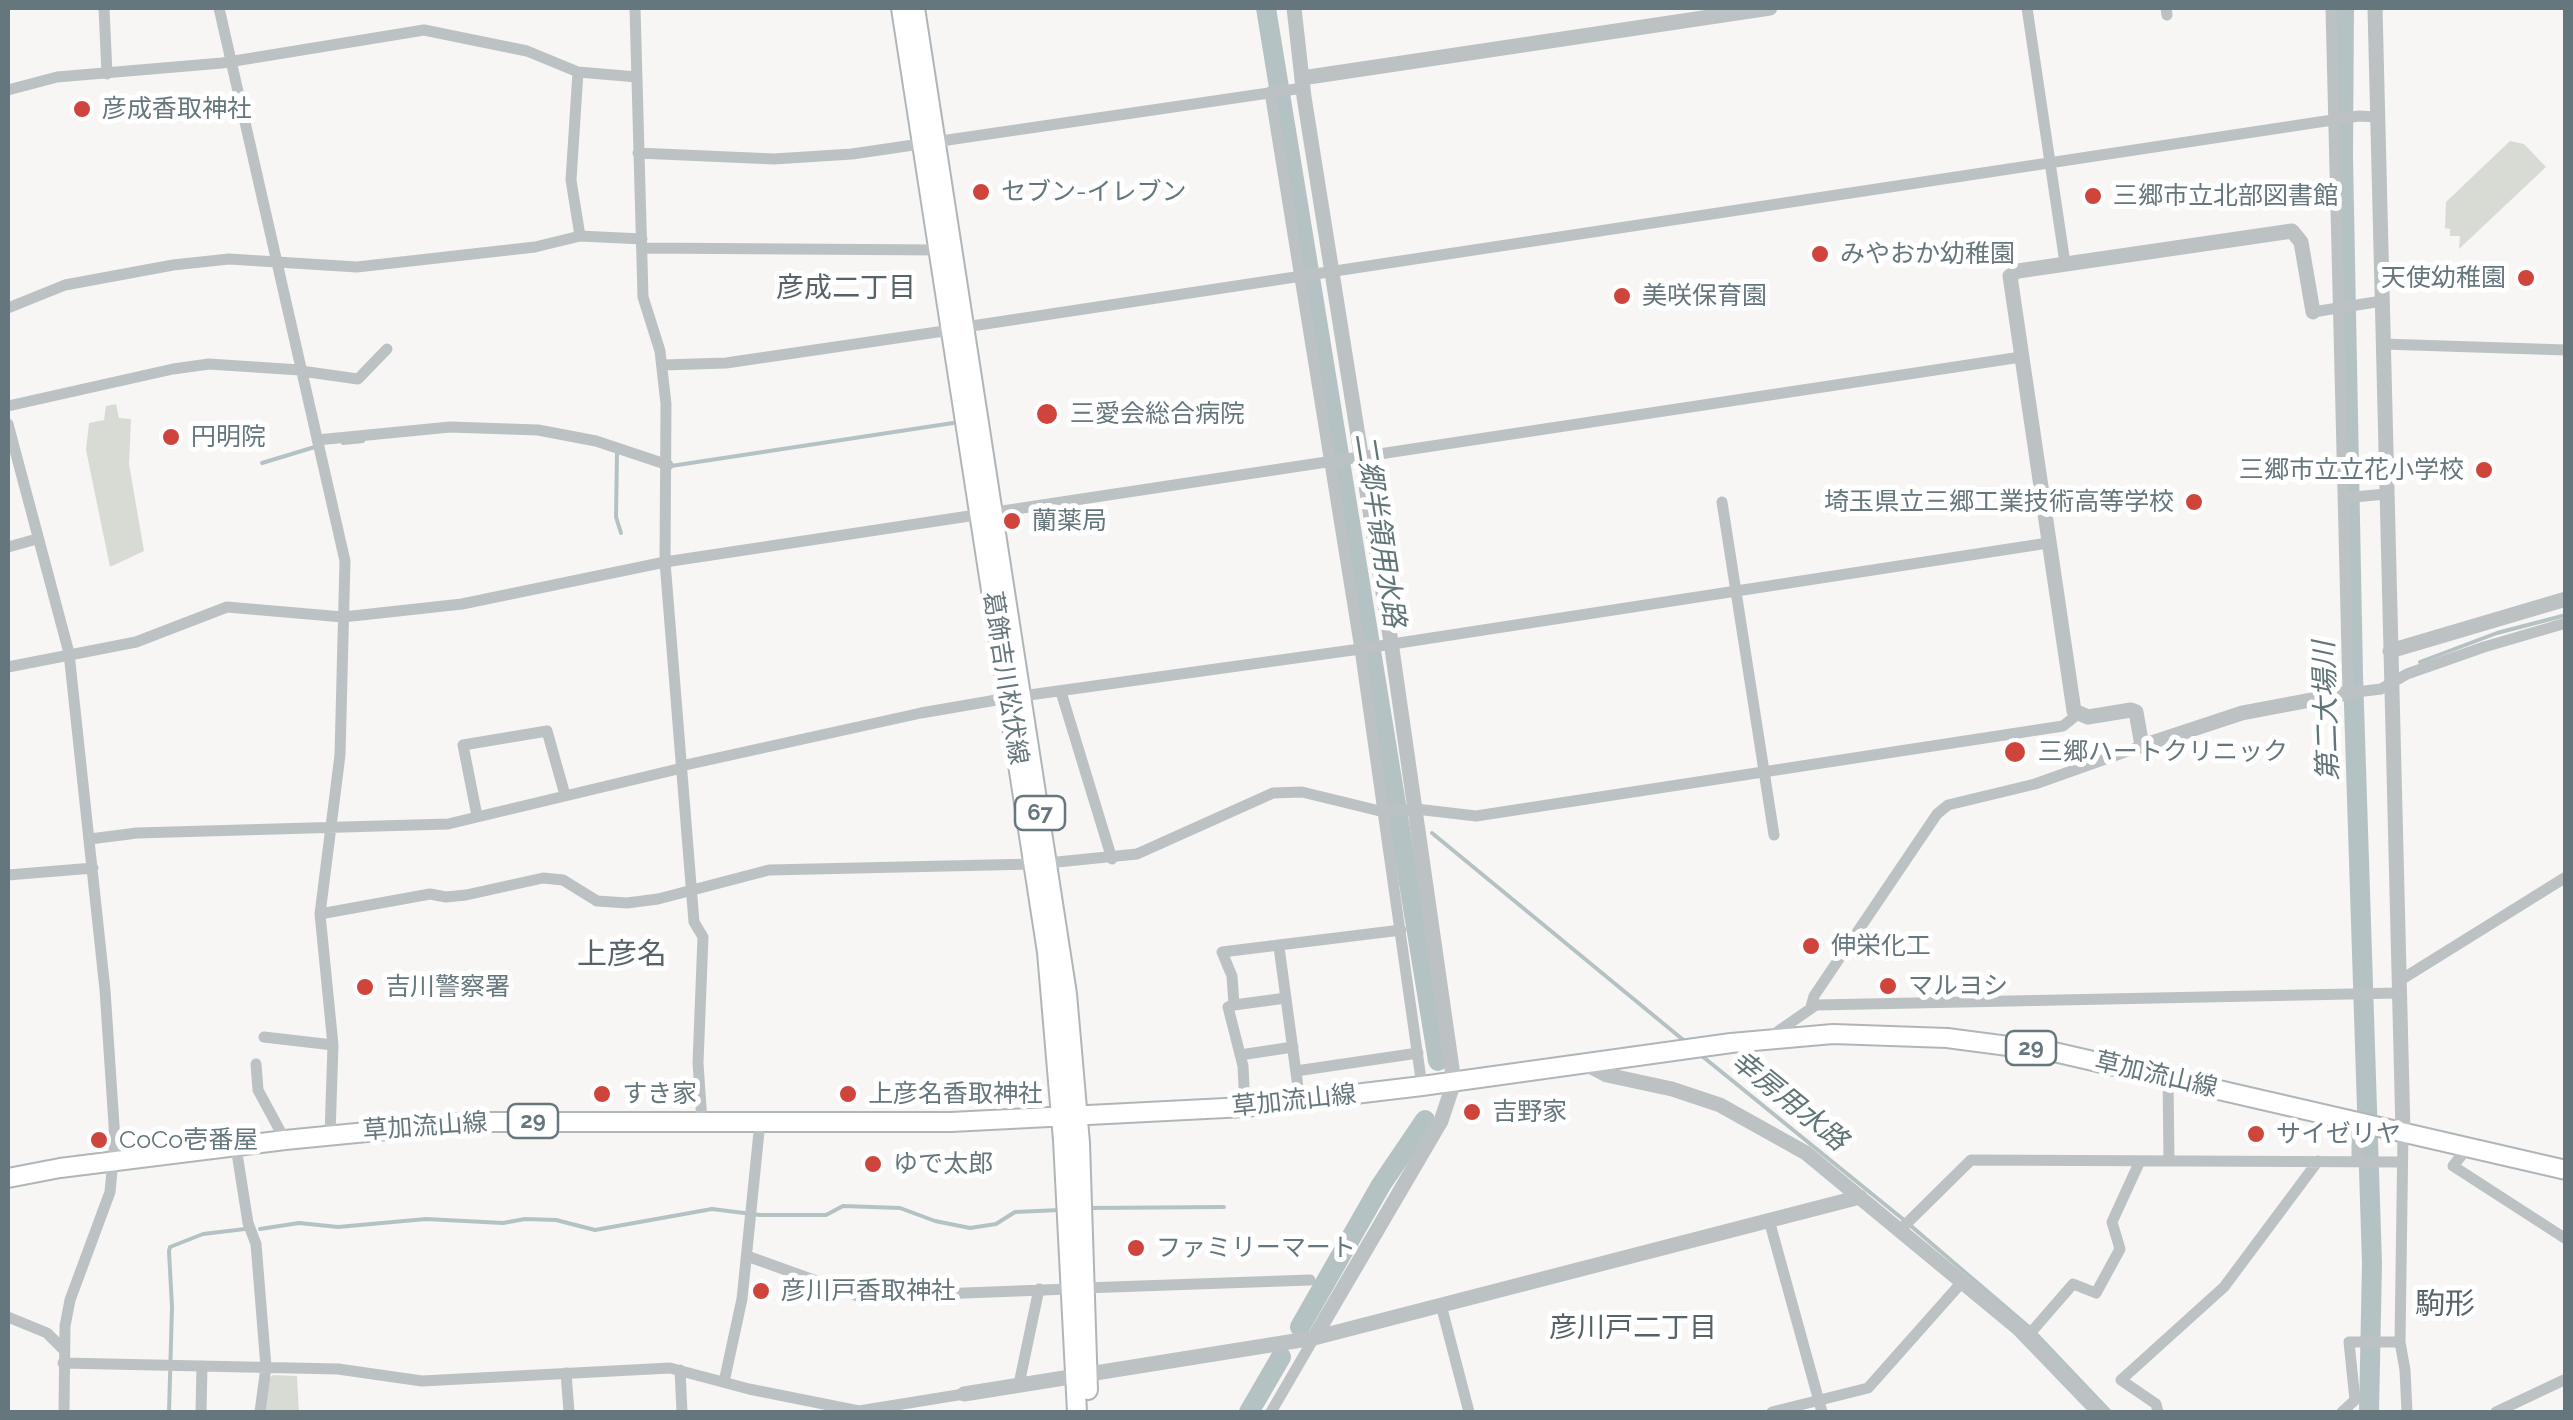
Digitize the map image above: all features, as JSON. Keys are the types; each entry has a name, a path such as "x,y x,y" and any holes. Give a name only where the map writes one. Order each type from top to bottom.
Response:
{"main road":[{"name":"葛飾吉川松伏線","path":"901,8 929,143 1041,863 1047,952 1070,1116 1081,1374 1077,1412"},
{"name":"葛飾吉川松伏線","path":"916,8 940,250 958,328"},
{"name":"草加流山線","path":"8,1178 285,1140 469,1122 950,1122 1245,1107 1767,1038 1890,1034 1998,1042 2566,1170"},
{"name":"葛飾吉川松伏線","path":"1081,1374 1089,1412"}],"street":[{"path":"104,8 106,74"},
{"path":"219,8 345,561 340,755 320,914 333,1046 330,1135"},
{"path":"635,8 642,297 663,365 668,466 664,562 694,922 703,938 698,1063 702,1122"},
{"path":"1271,1412 1441,1121 1454,1082 1409,809 1330,460 1314,275 1289,88 1294,8"},
{"path":"638,153 774,159 852,154 1289,88 1770,8"},
{"path":"2027,8 2065,263"},
{"path":"2331,8 2348,692"},
{"path":"2375,8 2378,117 2374,302 2384,344 2378,494 2390,651 2399,987 2394,1129 2402,1162 2394,1342 2406,1370 2407,1412"},
{"path":"8,90 58,77 231,61 424,30 527,52 578,72 637,77"},
{"path":"578,72 571,180 580,236"},
{"path":"1289,88 1314,275 1353,456 1373,646 1384,812 1422,1086"},
{"path":"663,365 726,363 2358,116 2378,117"},
{"path":"2142,746 2136,712 2088,717 2078,714 2072,705 2010,276 2018,271 2065,263 2292,231 2299,236 2312,312 2374,302"},
{"path":"8,308 65,285 156,268 229,260 357,267 534,247 580,236 642,243 940,250"},
{"path":"2384,344 2566,350"},
{"path":"8,406 173,368 209,364 301,370 358,379 387,349"},
{"path":"8,667 136,642 233,606 344,617 462,604 664,562 2020,357"},
{"path":"8,424 70,653 106,990 116,1162 110,1192 70,1300 63,1349 64,1412"},
{"path":"318,440 450,427 538,430 577,436 668,466"},
{"path":"2343,498 2378,494"},
{"path":"1722,502 1774,835"},
{"path":"8,547 37,538"},
{"path":"90,838 138,833 448,824 908,716 1015,697 2048,543"},
{"path":"2390,651 2566,599"},
{"path":"1811,1007 1814,996 1936,814 1956,801 2035,784 2242,713 2374,690 2484,646 2566,623"},
{"path":"1061,692 1112,859"},
{"path":"320,914 430,894 466,895 543,878 563,880 596,901 645,902 769,870 1112,859 1137,854 1273,793 1302,792 1384,812 1409,809 1476,816 2063,726 2078,714"},
{"path":"476,816 463,744 547,731 565,795"},
{"path":"8,875 93,868"},
{"path":"1767,1038 1811,1007 2378,993 2399,987 2566,878"},
{"path":"1234,1005 1232,976 1222,952 1400,930"},
{"path":"1279,947 1300,1102"},
{"path":"1245,1107 1240,1055 1228,1007 1286,998"},
{"path":"264,1038 333,1046"},
{"path":"1240,1055 1293,1048"},
{"path":"1296,1071 1418,1054"},
{"path":"1584,1063 1607,1075 1720,1105 1806,1153 1860,1197 1905,1224 1963,1282 2030,1334 2100,1412"},
{"path":"256,1064 258,1090 285,1140"},
{"path":"2168,1078 2169,1161"},
{"path":"2356,1162 2357,1121"},
{"path":"724,1382 742,1299 760,1122"},
{"path":"236,1147 248,1223 256,1244 266,1367 260,1412"},
{"path":"2468,1148 2452,1166 2566,1238"},
{"path":"1905,1224 1970,1160 2402,1162"},
{"path":"2030,1334 2073,1284 2096,1293 2120,1250 2112,1222 2140,1161"},
{"path":"2158,1412 2156,1404 2122,1380 2224,1287 2318,1161"},
{"path":"63,1363 363,1371 422,1381 645,1368 680,1370 859,1412 1314,1338 1860,1197"},
{"path":"1769,1220 1821,1406"},
{"path":"747,1256 861,1296 1310,1280"},
{"path":"1772,1412 1821,1406 1868,1388 1963,1282"},
{"path":"1019,1384 1039,1289"},
{"path":"1441,1304 1468,1412"},
{"path":"8,1317 47,1332 63,1349"},
{"path":"2342,1412 2355,1400 2350,1342 2394,1342"},
{"path":"201,1412 202,1366"},
{"path":"680,1370 682,1412"},
{"path":"566,1373 569,1412"},
{"path":"2496,1412 2566,1379"}],"shaded area":[{"path":"2510,141 2524,144 2546,167 2459,249 2460,236 2450,236 2450,229 2445,228 2446,202"},
{"path":"116,404 119,418 131,419 129,464 144,551 110,567 86,450 89,423 104,420 106,406"},
{"path":"297,1376 299,1412 265,1412 269,1378"}],"waterway":[{"name":"二郷半領用水路","path":"1266,8 1438,1061"},
{"name":"第二大場川","path":"2344,8 2353,675 2372,1263 2369,1412"},
{"path":"671,466 953,423"},
{"path":"343,443 363,441"},
{"path":"262,463 318,446"},
{"path":"617,453 616,517 621,533"},
{"path":"2420,662 2497,633 2566,615"},
{"name":"幸房用水路","path":"1432,833 1687,1043"},
{"name":"幸房用水路","path":"1702,1056 1904,1220"},
{"name":"二郷半領用水路","path":"1300,1327 1381,1185 1425,1120"},
{"path":"260,1229 299,1223 338,1227 426,1219 503,1223 525,1219 556,1220 595,1230 712,1209 760,1215 826,1215 843,1206 900,1208 970,1228 996,1224 1015,1212 1060,1210"},
{"path":"1089,1208 1224,1207"},
{"name":"幸房用水路","path":"1911,1226 2029,1327"},
{"path":"169,1412 170,1247 203,1234 245,1229"},
{"name":"幸房用水路","path":"2036,1334 2110,1412"},
{"name":"二郷半領用水路","path":"1249,1412 1281,1357"}],"place":[{"name":"彦成香取神社","path":"82,109"},
{"name":"セブン-イレブン","path":"981,192"},
{"name":"三郷市立北部図書館","path":"2093,196"},
{"name":"みやおか幼稚園","path":"1820,254"},
{"name":"天使幼稚園","path":"2526,278"},
{"name":"美咲保育園","path":"1622,296"},
{"name":"三愛会総合病院","path":"1047,414"},
{"name":"円明院","path":"171,437"},
{"name":"三郷市立立花小学校","path":"2484,470"},
{"name":"埼玉県立三郷工業技術高等学校","path":"2194,502"},
{"name":"蘭薬局","path":"1012,521"},
{"name":"三郷ハートクリニック","path":"2015,752"},
{"name":"伸栄化工","path":"1811,946"},
{"name":"マルヨシ","path":"1888,986"},
{"name":"吉川警察署","path":"365,987"},
{"name":"すき家","path":"602,1094"},
{"name":"上彦名香取神社","path":"848,1094"},
{"name":"吉野家","path":"1472,1112"},
{"name":"サイゼリヤ","path":"2256,1134"},
{"name":"CoCo壱番屋","path":"99,1140"},
{"name":"ゆで太郎","path":"873,1164"},
{"name":"ファミリーマート","path":"1136,1248"},
{"name":"彦川戸香取神社","path":"761,1291"}],"district":[{"name":"彦成二丁目","path":"846,289"},
{"name":"上彦名","path":"622,955"},
{"name":"駒形","path":"2445,1305"},
{"name":"彦川戸二丁目","path":"1633,1329"}]}
